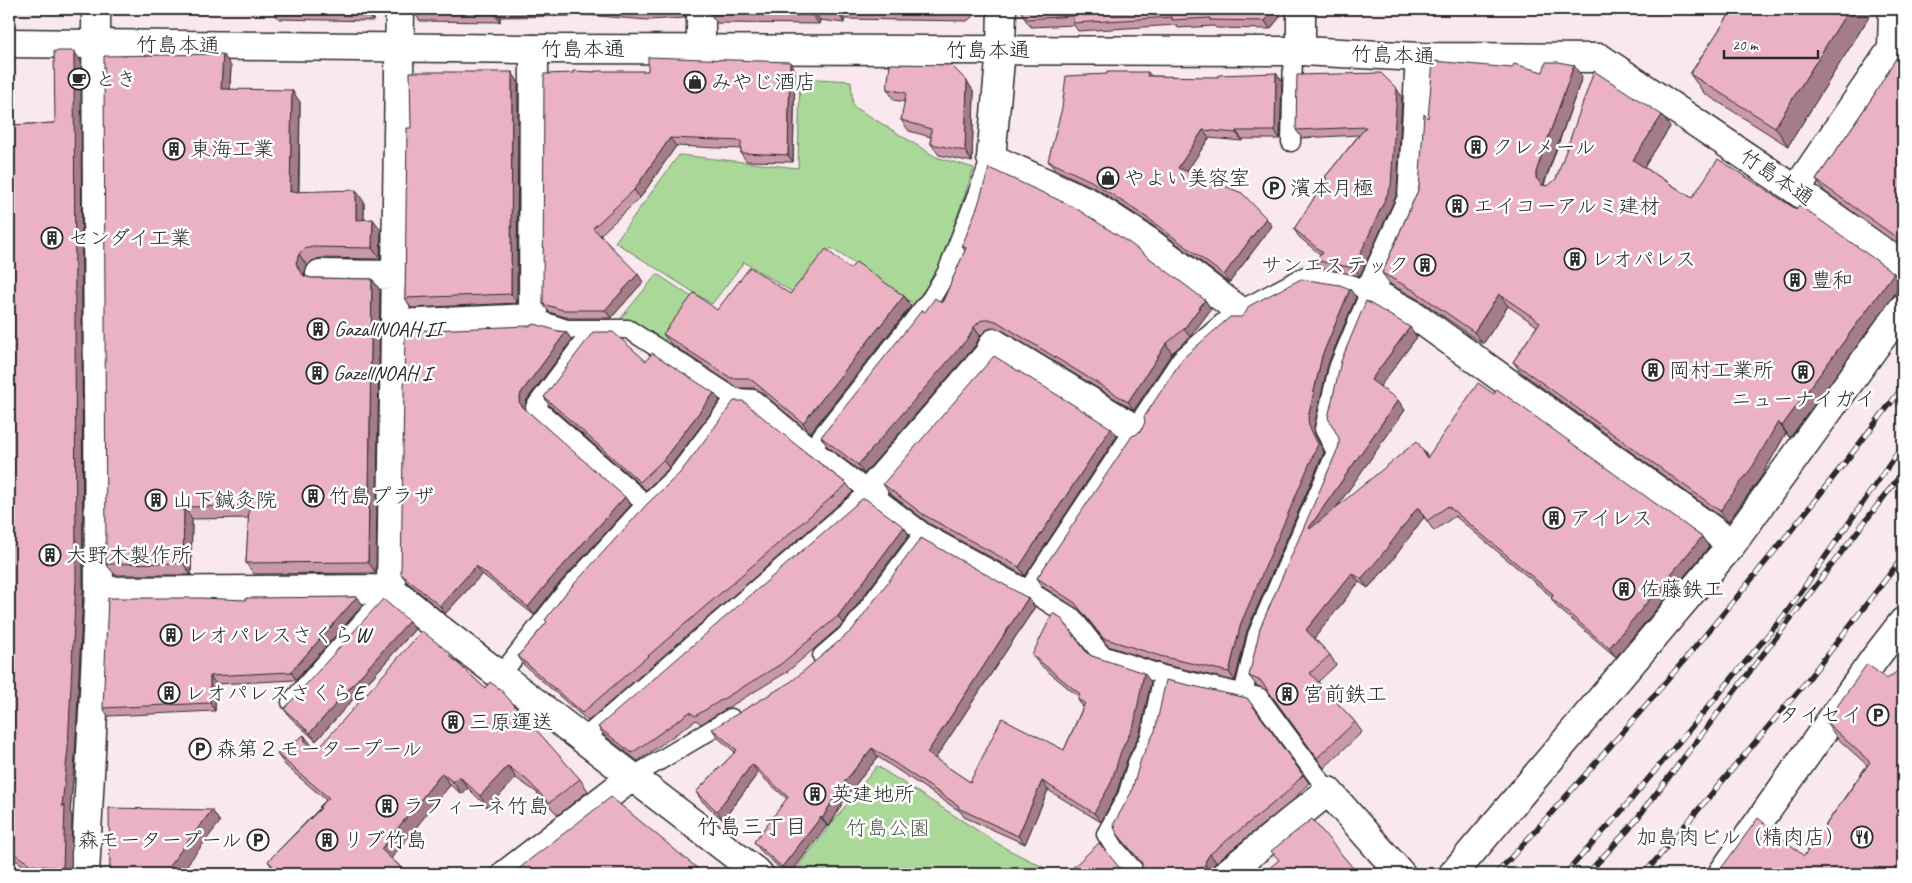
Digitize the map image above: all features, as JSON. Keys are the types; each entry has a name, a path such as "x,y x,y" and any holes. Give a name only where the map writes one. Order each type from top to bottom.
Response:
{"street":[{"path":"85,874 99,591 96,9"},
{"path":"400,9 391,589 427,632 500,676 759,874"},
{"path":"701,9 701,49"},
{"path":"1002,9 1001,50 991,158 1088,202 1146,240 1240,311"},
{"path":"1297,51 1301,9"},
{"path":"1796,190 1892,49 1893,9"},
{"name":"竹島本通","path":"9,43 534,49 1297,51 1597,67 1796,190 1903,266"},
{"path":"395,324 533,318 534,49"},
{"path":"1420,57 1412,198 1370,291 1414,315 1732,544"},
{"path":"320,274 396,275"},
{"path":"1453,874 1732,544 1903,308"},
{"path":"869,492 988,355 994,343 1135,429"},
{"path":"99,591 391,589"},
{"path":"1722,874 1874,658 1903,622"},
{"path":"506,874 632,777"},
{"path":"1226,874 1328,790 1401,874"}],"lane":[{"path":"1291,142 1297,51"},
{"path":"812,448 932,297 947,272 991,158"},
{"path":"1028,590 1181,359 1232,314 1306,276 1348,284 1370,291 1338,368 1324,429 1336,452 1257,635 1243,694"},
{"path":"533,318 567,329 628,330 735,398 753,400 812,448 924,533 1028,590 1073,618 1102,655 1163,675 1259,697 1328,790"},
{"path":"593,329 535,407 646,504"},
{"path":"500,676 563,594 646,504 677,475 735,398"},
{"path":"583,739 869,492"},
{"path":"807,669 851,631 924,533"},
{"path":"291,702 391,589"},
{"path":"1137,874 1116,850 1106,834 1127,796 1137,763 1150,737 1163,675"},
{"path":"632,777 742,711"}],"green space":[{"path":"800,78 851,81 853,106 936,157 974,168 939,269 914,304 831,248 797,295 744,262 712,304 615,242 679,155 798,168"},
{"path":"657,274 696,300 663,343 617,323"},
{"name":"竹島公園","path":"877,766 1005,848 1057,874 792,874"}],"building":[{"path":"319,9 365,9 365,10"},
{"path":"413,9 494,9 494,13 414,12"},
{"path":"616,9 678,9 642,11"},
{"path":"710,9 964,9 960,12 838,10 838,13 813,11 813,15 710,14"},
{"path":"1020,9 1274,9 1265,21 1210,20 1210,18 1172,20 1172,17 1073,23 1073,16 1025,19"},
{"path":"1733,9 1849,9 1775,127 1690,74"},
{"path":"1903,48 1903,242 1816,180 1874,95"},
{"path":"54,51 74,51 76,580 68,748 62,806 65,806 63,868 31,865 9,850 9,125 55,123"},
{"path":"223,54 221,89 292,90 290,192 356,190 356,220 373,219 372,248 312,247 304,249 299,254 296,263 304,276 311,278 372,279 368,562 246,563 249,506 184,507 183,563 106,564 104,56"},
{"path":"648,57 790,62 788,155 741,153 741,141 670,138 634,190 593,228 638,274 605,310 563,310 543,304 544,74 573,73 573,71 648,71"},
{"path":"1433,61 1512,68 1514,64 1543,72 1546,62 1574,65 1536,172 1536,178 1542,185 1548,186 1556,179 1594,71 1662,115 1633,160 1692,198 1718,159 1796,209 1799,205 1894,273 1782,426 1778,422 1753,466 1720,511 1513,362 1540,322 1499,294 1474,332 1415,291 1382,273 1419,188 1424,114 1428,118"},
{"path":"890,64 951,65 967,81 965,151 931,144 931,129 901,120 906,93 887,89"},
{"path":"410,72 512,72 511,294 405,298 407,128 411,128"},
{"path":"1107,72 1148,72 1147,76 1218,77 1219,75 1276,73 1275,131 1236,131 1236,133 1203,130 1178,168 1242,193 1266,218 1224,275 1149,219 1091,181 1048,161 1062,108 1066,76 1107,74"},
{"path":"1381,73 1397,89 1391,186 1354,268 1314,260 1323,253 1294,229 1327,178 1325,177 1366,127 1296,130 1297,75"},
{"path":"989,168 1074,207 1131,244 1205,300 1184,329 1166,344 1128,402 996,321 988,319 980,321 974,327 969,337 858,465 821,437 922,310 925,312 935,298 942,303 966,248 962,246 978,205"},
{"path":"826,249 850,269 856,262 904,296 803,423 753,381 747,378 731,378 663,334 694,293 717,310 750,267 790,294"},
{"path":"1301,279 1340,285 1350,289 1322,356 1308,418 1309,426 1318,444 1241,623 1229,672 1160,656 1103,638 1075,603 1037,578 1132,436 1142,429 1145,422 1144,417 1183,358 1230,317 1241,317 1249,306"},
{"path":"1366,301 1410,327 1371,380 1398,400 1310,529 1417,441 1427,458 1478,383 1494,394 1497,389 1702,537 1609,648 1551,598 1554,595 1448,506 1427,521 1418,507 1361,579 1352,573 1306,630 1330,655 1310,673 1355,722 1317,758 1261,681 1249,676 1260,628 1339,446 1339,438 1328,418 1341,361"},
{"path":"535,324 566,332 521,393 519,402 625,497 528,607 476,566 440,606 401,574 405,331 528,326"},
{"path":"593,332 613,332 646,361 652,353 714,393 663,460 640,482 544,397"},
{"path":"994,356 1111,428 1019,567 924,515 883,484"},
{"path":"734,401 743,401 847,484 582,713 518,656 547,622 545,620 565,594 648,503 680,473"},
{"path":"862,499 866,499 904,527 838,616 781,664 695,716 690,712 632,753 598,727"},
{"path":"921,538 1028,598 927,753 970,782 1002,718 1064,750 1085,703 1078,700 1080,694 1032,655 1053,613 1060,617 1087,653 1144,673 1134,725 1121,751 1111,783 1094,813 1042,781 1018,836 958,808 959,806 872,748 841,786 822,819 821,817 782,867 754,842 788,797 752,764 717,811 696,792 737,750 712,729 792,681 852,630"},
{"path":"357,597 291,672 210,676 210,703 103,708 108,598 246,600 246,598"},
{"path":"383,599 409,621 310,733 284,709"},
{"path":"1903,615 1903,631 1897,625"},
{"path":"422,631 451,654 450,656 485,688 490,682 500,689 580,779 549,803 527,780 508,766 480,796 459,776 453,782 442,773 381,849 408,874 280,874 268,861 329,798 277,754 304,735 308,745 318,747 322,744"},
{"path":"1867,664 1887,679 1903,667 1903,874 1717,874 1758,818 1804,856 1870,762 1826,722"},
{"path":"1166,680 1247,698 1303,775 1286,793 1210,854 1205,865 1195,874 1139,874 1142,869 1142,863 1119,836 1114,828 1116,827 1113,825 1131,793 1141,759 1155,731"},
{"path":"611,797 697,868 691,874 513,874 528,861"},
{"path":"109,808 212,810 163,874 110,874"},
{"path":"1312,819 1358,874 1262,874 1279,860 1271,851"},
{"path":"1099,843 1124,873 1127,874 1066,874"}],"railway":[{"path":"1496,874 1602,756 1756,574 1903,387"},
{"path":"1565,874 1619,814 1787,612 1903,445"},
{"path":"1587,874 1629,829 1903,472"},
{"path":"1644,874 1806,682 1903,557"}],"place":[{"name":"とき","path":"79,79"},
{"name":"みやじ酒店","path":"695,82"},
{"name":"クレメール","path":"1476,147"},
{"name":"東海工業","path":"174,149"},
{"name":"やよい美容室","path":"1108,178"},
{"name":"濱本月極","path":"1274,188"},
{"name":"エイコーアルミ建材","path":"1457,206"},
{"name":"センダイ工業","path":"52,238"},
{"name":"レオパレス","path":"1575,259"},
{"name":"サンエステック","path":"1425,265"},
{"name":"豊和","path":"1795,280"},
{"name":"GazallNOAH II","path":"318,329"},
{"name":"岡村工業所","path":"1653,370"},
{"name":"ニューナイガイ","path":"1803,372"},
{"name":"GazellNOAH I","path":"317,373"},
{"name":"竹島プラザ","path":"313,496"},
{"name":"山下鍼灸院","path":"156,500"},
{"name":"アイレス","path":"1554,518"},
{"name":"大野木製作所","path":"50,555"},
{"name":"佐藤鉄工","path":"1624,589"},
{"name":"レオパレスさくらW","path":"171,635"},
{"name":"レオパレスさくらE","path":"169,693"},
{"name":"宮前鉄工","path":"1287,694"},
{"name":"タイセイ","path":"1878,715"},
{"name":"三原運送","path":"453,722"},
{"name":"森第２モータープール","path":"200,749"},
{"name":"英建地所","path":"815,794"},
{"name":"ラフィーネ竹島","path":"387,806"},
{"name":"加島肉ビル（精肉店）","path":"1862,837"},
{"name":"森モータープール","path":"258,840"},
{"name":"リブ竹島","path":"327,840"}],"district":[{"name":"竹島三丁目","path":"752,827"}]}
